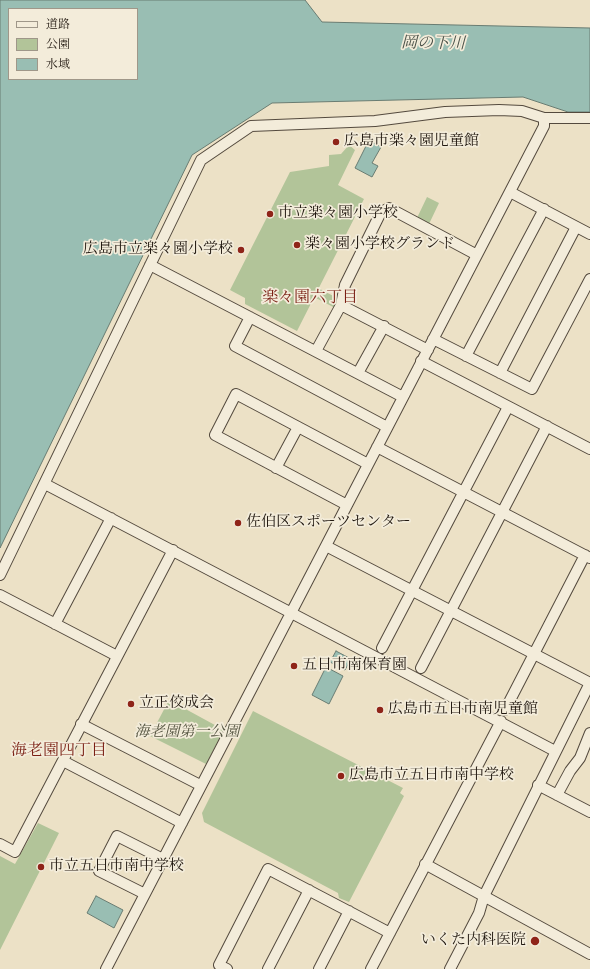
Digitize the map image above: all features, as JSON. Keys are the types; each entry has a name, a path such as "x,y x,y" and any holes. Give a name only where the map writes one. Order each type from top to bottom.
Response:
{"street":[{"path":"0,575 201,160 251,126 375,122 445,112 498,110 522,112 544,118 590,118"},
{"path":"106,969 544,126 544,118"},
{"path":"510,192 590,234"},
{"path":"316,351 341,305 345,285 381,212 389,208 477,255"},
{"path":"466,356 544,209"},
{"path":"500,373 576,227"},
{"path":"150,265 403,397"},
{"path":"433,339 532,389 590,280"},
{"path":"341,305 428,350"},
{"path":"250,317 235,346 387,427"},
{"path":"358,373 384,326"},
{"path":"421,361 590,449"},
{"path":"347,505 215,435 232,401 236,394 368,464"},
{"path":"382,648 508,407"},
{"path":"421,668 547,426"},
{"path":"276,468 298,427"},
{"path":"377,447 588,557 534,654 505,710"},
{"path":"45,484 501,721 555,751"},
{"path":"55,624 111,518"},
{"path":"326,546 590,683 538,785 484,896 479,913 450,969"},
{"path":"0,844 15,852 173,550"},
{"path":"0,595 117,656"},
{"path":"371,969 501,721"},
{"path":"81,724 200,786"},
{"path":"557,795 570,771 580,758 590,733"},
{"path":"63,761 182,823"},
{"path":"538,785 590,812"},
{"path":"145,894 99,871 117,836 163,859"},
{"path":"426,864 590,954"},
{"path":"221,968 268,869 390,933"},
{"path":"268,969 309,890"},
{"path":"319,969 350,911"}],"green space":[{"name":"楽々園小学校グランド","path":"349,145 355,150 338,185 364,199 297,331 245,304 245,298 230,290 290,172 329,166 329,155 341,154"},
{"path":"427,197 439,203 429,224 417,218"},
{"path":"320,289 339,299 335,308 316,298"},
{"name":"海老園第一公園","path":"169,700 224,730 206,764 150,736"},
{"path":"253,711 403,788 400,793 404,796 349,902 339,898 338,893 204,822 202,813"},
{"path":"38,823 59,833 0,950 0,856 15,864"}],"water":[{"name":"岡の下川","path":"0,0 305,0 322,22 590,28 590,112 568,112 523,97 272,103 192,155 0,548"},
{"path":"369,140 381,147 372,163 378,166 372,177 355,168"},
{"path":"336,651 351,659 345,670 330,662"},
{"path":"326,667 343,676 329,704 312,695"},
{"path":"96,896 123,910 114,928 87,913"}],"place":[{"name":"広島市楽々園児童館","path":"336,142"},
{"name":"市立楽々園小学校","path":"270,214"},
{"name":"楽々園小学校グランド","path":"297,245"},
{"name":"広島市立楽々園小学校","path":"241,250"},
{"name":"佐伯区スポーツセンター","path":"238,523"},
{"name":"五日市南保育園","path":"294,666"},
{"name":"立正佼成会","path":"131,704"},
{"name":"広島市五日市南児童館","path":"380,710"},
{"name":"広島市立五日市南中学校","path":"341,776"},
{"name":"市立五日市南中学校","path":"41,867"},
{"name":"いくた内科医院","path":"535,941"}],"district":[{"name":"楽々園六丁目","path":"310,299"},
{"name":"海老園四丁目","path":"59,752"}]}
